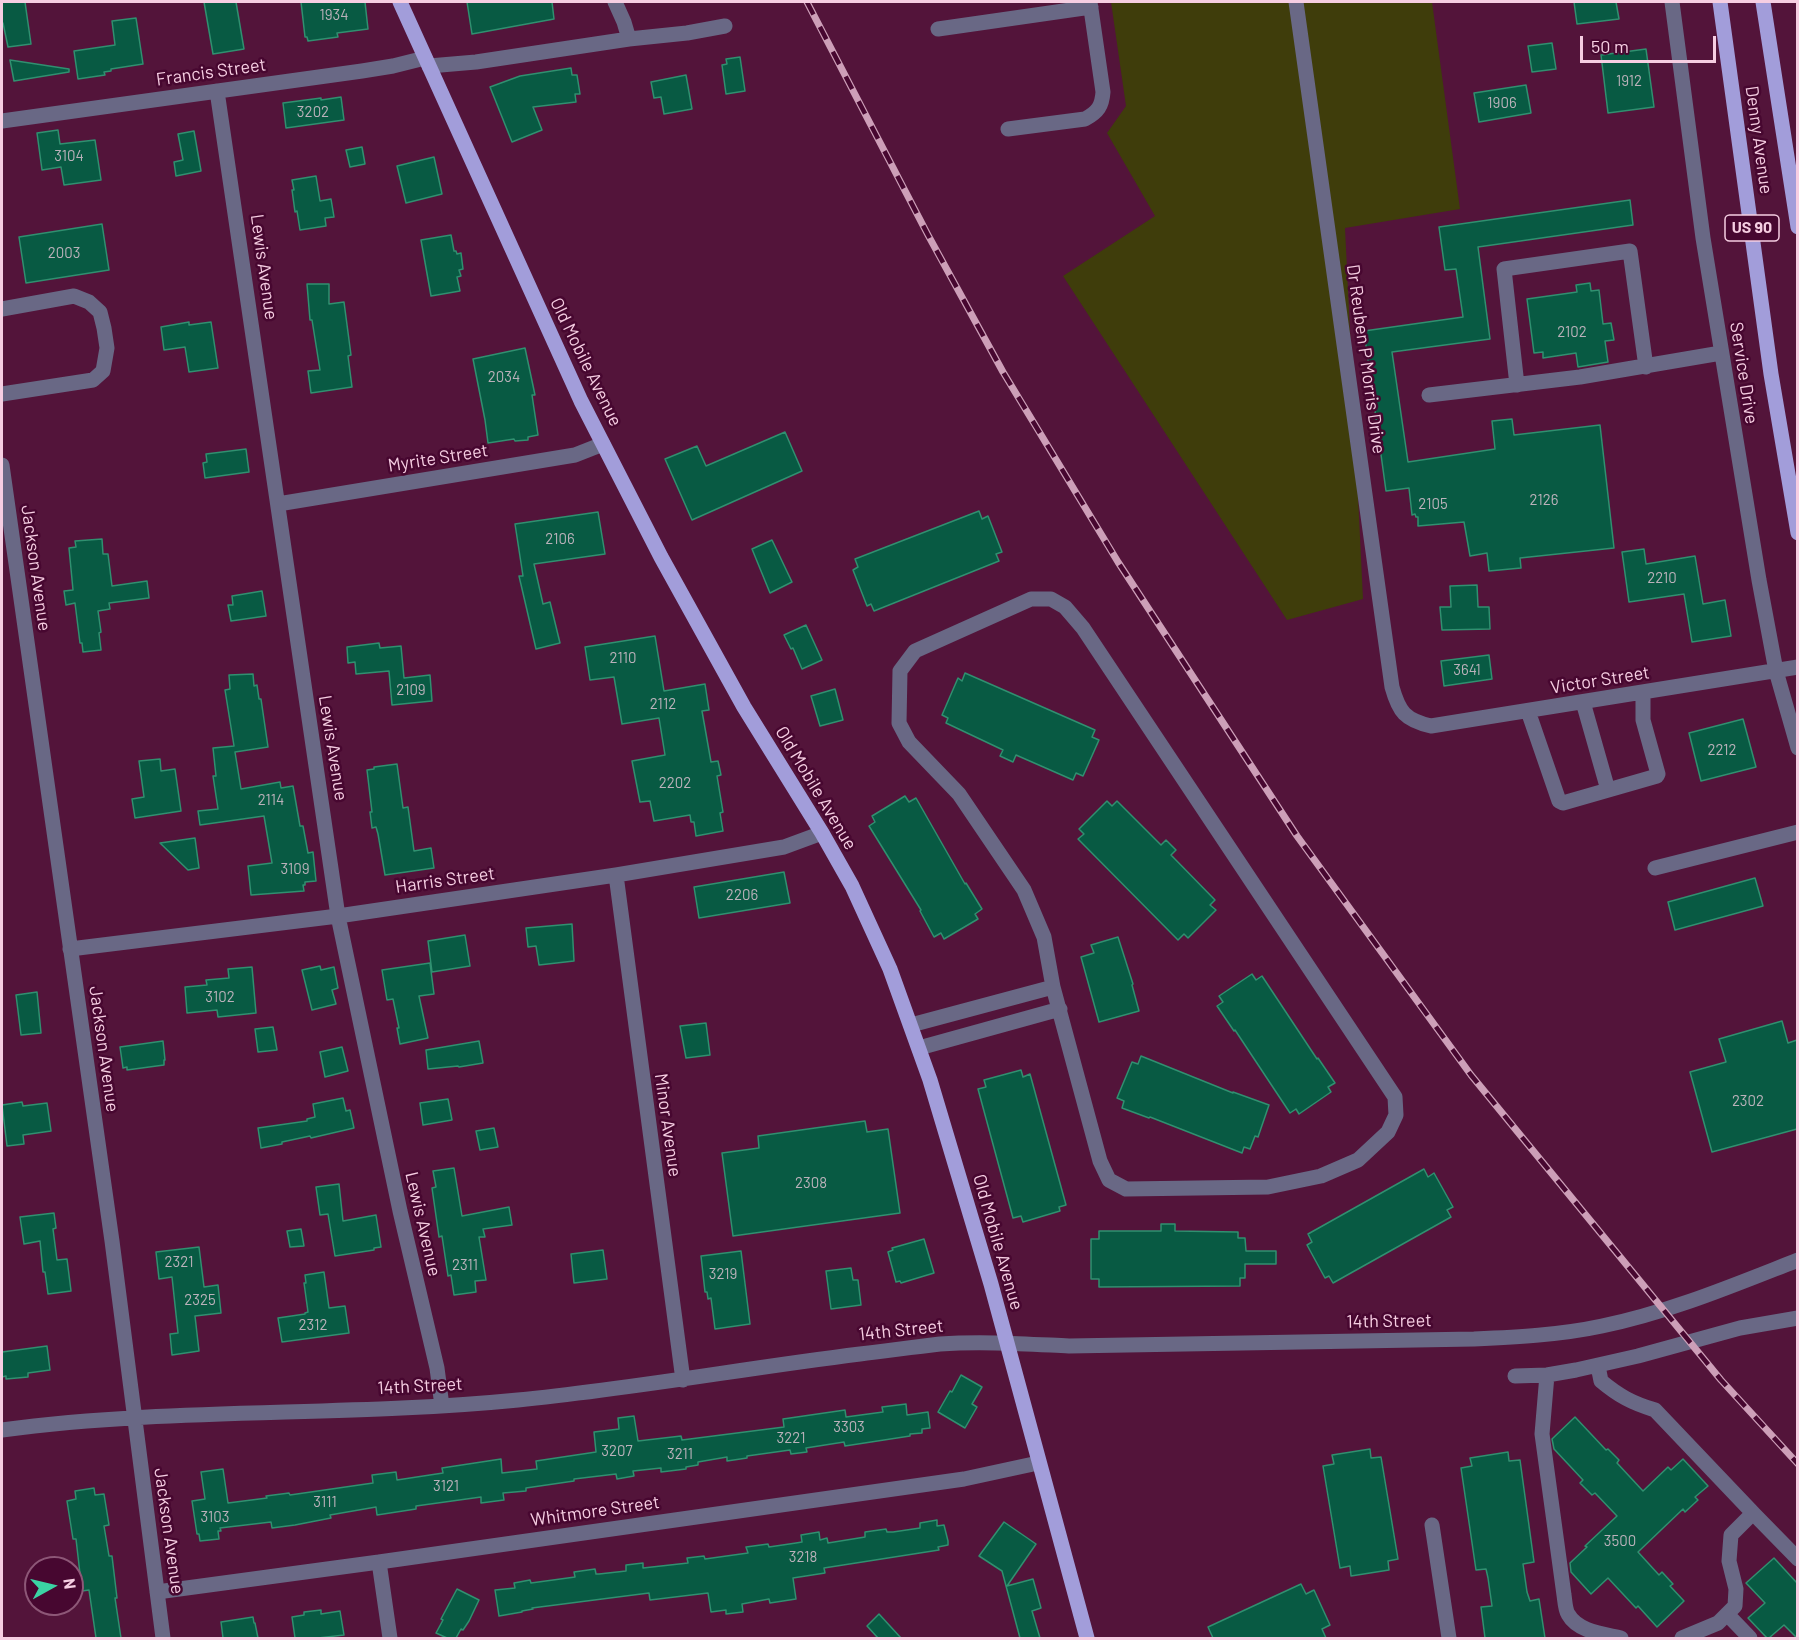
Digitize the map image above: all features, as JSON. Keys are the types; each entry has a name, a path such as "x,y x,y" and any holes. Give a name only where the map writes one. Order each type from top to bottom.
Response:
{"main road":[{"name":"Old Mobile Avenue","path":"400,2 542,318 603,444 661,557 744,707 822,833 852,886 873,930 919,1048 975,1229 1087,1638"},
{"name":"Denny Avenue","path":"1720,2 1771,374 1797,533"},
{"name":"Denny Avenue","path":"1762,2 1797,227"}],"street":[{"path":"615,2 629,39"},
{"name":"Dr Reuben P Morris Drive","path":"1296,2 1392,687 1402,712 1409,718"},
{"name":"Service Drive","path":"1672,2 1703,238 1758,580 1776,671 1797,748"},
{"path":"939,29 1090,4 1103,92 1102,105 1095,114 1085,118 1008,129"},
{"name":"Francis Street","path":"2,121 393,66 427,62 476,62 725,26"},
{"name":"Lewis Avenue","path":"217,91 338,916 400,1211 437,1368 442,1406"},
{"path":"1517,385 1504,269 1630,251 1646,367"},
{"path":"2,309 74,296 89,302 100,312 107,348 103,371 93,381 2,394"},
{"path":"1429,396 1646,367 1721,353"},
{"name":"Myrite Street","path":"278,504 575,455 603,444"},
{"name":"Jackson Avenue","path":"2,465 112,1241 164,1638"},
{"path":"1031,599 1051,599 1065,607 1083,628 1395,1097 1396,1115 1388,1132 1358,1160 1321,1176 1268,1187 1126,1189 1109,1180 1100,1161 1053,987 1044,937 1024,890 959,794 909,742 899,723 900,671 915,651 1031,599"},
{"name":"Victor Street","path":"1409,718 1417,723 1431,726 1797,667"},
{"path":"1528,711 1559,801 1563,803 1657,776 1643,720 1643,692"},
{"path":"1583,702 1608,790"},
{"path":"1655,868 1797,832"},
{"name":"Harris Street","path":"70,949 338,916 615,875 784,847 822,833"},
{"name":"Minor Avenue","path":"615,875 682,1380"},
{"path":"911,1025 1053,987"},
{"path":"919,1048 1060,1009"},
{"name":"14th Street","path":"2,1430 134,1417 442,1406 517,1400 941,1344 1007,1343 1069,1347 1534,1336 1602,1326 1676,1307 1797,1260"},
{"path":"1515,1376 1547,1375 1598,1366 1740,1328 1797,1318"},
{"path":"1598,1366 1600,1381 1619,1396 1655,1410 1797,1559"},
{"path":"1547,1375 1542,1434 1568,1614 1577,1625 1621,1638"},
{"name":"Whitmore Street","path":"157,1592 964,1479 1038,1463"},
{"path":"1682,1638 1718,1623 1735,1606 1736,1589 1729,1561 1731,1535 1753,1513"},
{"path":"1432,1525 1449,1638"},
{"path":"379,1562 390,1638"},
{"path":"1727,1614 1750,1638"}],"shaded area":[{"path":"1111,2 1432,2 1460,209 1345,228 1363,599 1287,620 1063,276 1155,216 1107,133 1126,106"}],"building":[{"path":"2,2 25,2 31,44 8,47 2,23"},
{"path":"204,2 236,2 244,49 213,54"},
{"path":"301,2 365,2 368,29 337,33 338,37 308,41 305,37"},
{"path":"467,2 552,2 554,19 472,34"},
{"path":"1574,2 1616,2 1619,19 1577,24"},
{"path":"136,18 143,64 111,69 111,71 104,72 105,75 78,79 74,51 115,45 112,21"},
{"path":"1552,43 1556,69 1532,72 1528,46"},
{"path":"1646,49 1654,107 1608,113 1601,55"},
{"path":"740,57 745,91 726,94 722,65 727,64 726,59"},
{"path":"10,60 69,69 69,72 14,81"},
{"path":"571,68 572,75 577,75 580,94 575,94 576,102 533,107 542,130 512,142 490,87 520,76"},
{"path":"686,75 692,109 664,114 661,97 654,98 651,82"},
{"path":"1526,85 1531,113 1479,122 1474,93"},
{"path":"341,97 344,120 286,128 283,103"},
{"path":"58,130 60,144 95,140 101,180 64,185 61,167 42,170 37,133"},
{"path":"194,131 201,171 176,176 174,162 183,160 178,134"},
{"path":"362,147 365,164 350,167 346,150"},
{"path":"434,157 442,194 406,203 397,166"},
{"path":"316,176 320,201 331,199 334,217 325,218 326,226 300,230 297,211 295,212 292,180"},
{"path":"1630,200 1633,225 1478,247 1490,339 1392,352 1408,462 1495,449 1492,421 1512,419 1514,435 1600,425 1614,548 1520,558 1521,568 1489,571 1487,553 1470,556 1464,522 1418,526 1418,517 1415,514 1412,515 1409,488 1386,491 1364,331 1463,317 1456,269 1445,270 1439,227"},
{"path":"102,224 109,270 26,283 19,237"},
{"path":"451,235 454,251 457,254 461,253 463,269 459,270 461,276 457,277 460,291 431,296 421,240"},
{"path":"1590,283 1591,291 1599,290 1603,324 1611,323 1614,340 1605,341 1608,362 1578,367 1576,353 1543,358 1543,352 1534,353 1527,299 1577,292 1576,285"},
{"path":"307,284 329,284 329,304 344,302 351,355 348,356 352,387 311,393 308,371 320,370 312,320 310,320"},
{"path":"189,322 189,325 211,322 218,368 189,372 185,347 164,350 161,327"},
{"path":"525,348 535,395 532,395 538,435 528,437 528,440 515,441 514,439 488,443 473,359"},
{"path":"785,432 802,471 692,520 665,459 697,446 706,466"},
{"path":"246,449 249,472 205,478 203,463 207,462 206,454"},
{"path":"979,511 982,519 988,516 1002,552 996,554 999,561 874,611 871,604 867,606 853,570 858,567 855,559"},
{"path":"598,512 605,554 534,564 543,604 550,602 560,643 536,649 519,576 523,576 515,524"},
{"path":"102,539 103,554 108,554 112,586 147,581 149,598 109,603 110,609 98,611 101,650 83,652 75,603 66,605 64,591 73,590 69,548 76,547 75,541"},
{"path":"772,540 792,582 770,593 752,549"},
{"path":"1644,549 1646,564 1695,556 1703,604 1725,600 1731,636 1692,642 1684,594 1629,602 1622,552"},
{"path":"1477,585 1478,607 1489,607 1490,629 1442,630 1440,607 1451,607 1450,586"},
{"path":"262,591 266,616 231,621 228,605 233,605 232,596"},
{"path":"806,625 822,660 802,669 793,648 791,649 784,635"},
{"path":"655,636 664,691 705,684 709,710 702,711 711,762 718,761 721,775 717,776 723,812 720,813 723,831 696,836 694,822 691,822 690,815 654,821 650,801 640,802 632,761 665,755 659,718 622,724 614,677 590,680 585,647"},
{"path":"379,643 380,648 401,646 404,678 430,675 432,701 392,705 389,671 356,674 355,662 348,663 347,647"},
{"path":"1489,655 1492,679 1444,686 1441,661"},
{"path":"965,673 1095,730 1092,737 1099,740 1083,776 1076,773 1073,780 1016,755 1013,762 1000,756 1003,750 946,723 948,718 942,715 958,678 962,681"},
{"path":"253,674 254,686 257,685 259,699 261,699 268,747 235,752 241,789 280,782 281,788 293,786 300,826 303,826 308,853 313,852 316,881 305,882 304,891 251,895 248,866 272,863 264,816 200,825 198,811 218,809 213,776 216,776 213,748 234,746 225,690 230,689 229,675"},
{"path":"835,689 843,720 820,726 811,696"},
{"path":"1743,719 1756,767 1701,781 1689,733"},
{"path":"160,759 161,771 175,769 181,811 135,818 132,799 144,797 139,761"},
{"path":"397,764 403,808 408,807 414,851 431,848 434,868 385,875 378,834 376,827 372,828 367,770"},
{"path":"905,796 909,802 916,798 965,884 982,909 975,914 978,919 944,939 941,933 934,937 921,910 869,826 875,822 872,816"},
{"path":"1107,801 1112,806 1117,801 1161,845 1166,840 1176,850 1171,855 1215,900 1210,905 1216,910 1188,938 1184,934 1178,940 1078,839 1084,834 1079,829"},
{"path":"195,838 199,868 188,870 160,843"},
{"path":"784,872 790,903 699,918 694,887"},
{"path":"1755,878 1763,906 1675,930 1668,902"},
{"path":"572,924 574,961 539,965 536,946 528,947 526,928"},
{"path":"465,935 470,966 432,972 428,941"},
{"path":"1118,937 1139,1011 1099,1022 1081,957 1094,953 1091,945"},
{"path":"430,963 434,994 419,996 428,1038 400,1044 393,999 387,1000 382,970"},
{"path":"320,966 321,970 334,967 338,988 332,990 336,1004 312,1010 302,970"},
{"path":"252,967 256,1013 218,1017 217,1010 187,1013 185,987 207,985 206,980 229,978 228,969"},
{"path":"1252,974 1256,980 1262,976 1335,1083 1328,1087 1331,1092 1299,1114 1296,1109 1290,1113 1217,1006 1223,1002 1219,996"},
{"path":"37,992 41,1033 21,1035 16,995"},
{"path":"1782,1021 1788,1043 1797,1040 1797,1129 1712,1152 1690,1072 1726,1062 1719,1039"},
{"path":"706,1023 710,1055 686,1058 680,1026"},
{"path":"273,1027 277,1050 258,1052 255,1029"},
{"path":"163,1041 164,1065 127,1070 127,1067 123,1068 120,1047"},
{"path":"479,1041 483,1063 428,1069 426,1050"},
{"path":"342,1047 348,1071 325,1077 320,1052"},
{"path":"1141,1056 1269,1105 1258,1137 1255,1136 1250,1149 1244,1147 1242,1153 1122,1108 1124,1101 1117,1098 1132,1062 1138,1064"},
{"path":"1021,1070 1023,1077 1030,1074 1066,1205 1059,1207 1060,1211 1023,1222 1021,1216 1013,1218 978,1089 986,1087 984,1080"},
{"path":"343,1098 346,1111 350,1110 354,1128 261,1148 258,1128 307,1121 315,1117 313,1104"},
{"path":"448,1099 452,1120 423,1125 420,1103"},
{"path":"22,1102 23,1106 47,1103 51,1131 23,1135 24,1144 7,1146 2,1105"},
{"path":"865,1121 867,1132 888,1129 900,1213 733,1236 722,1153 759,1148 758,1136"},
{"path":"494,1128 498,1147 480,1150 476,1131"},
{"path":"454,1168 462,1216 509,1207 512,1225 483,1229 485,1237 479,1237 486,1280 475,1281 476,1292 454,1295 451,1275 448,1276 442,1236 439,1237 432,1188 436,1187 433,1171"},
{"path":"1424,1169 1428,1177 1434,1173 1453,1207 1447,1210 1451,1217 1333,1283 1329,1276 1325,1278 1307,1245 1312,1242 1308,1234"},
{"path":"339,1184 343,1221 376,1215 381,1247 335,1256 328,1214 320,1215 316,1187"},
{"path":"54,1213 56,1228 53,1229 57,1260 67,1259 71,1291 48,1294 40,1241 24,1244 20,1217"},
{"path":"1161,1224 1175,1224 1175,1231 1238,1232 1238,1238 1245,1238 1246,1251 1276,1251 1276,1264 1245,1264 1245,1278 1240,1278 1240,1286 1099,1287 1099,1279 1091,1279 1091,1239 1099,1239 1099,1231 1161,1231"},
{"path":"301,1229 304,1246 290,1247 287,1231"},
{"path":"924,1239 934,1273 901,1283 896,1282 888,1252 893,1250 892,1248"},
{"path":"199,1247 204,1287 218,1285 221,1313 195,1316 199,1351 172,1355 170,1334 178,1333 172,1277 159,1279 156,1252"},
{"path":"603,1250 607,1279 574,1283 571,1254"},
{"path":"741,1251 750,1324 715,1329 711,1298 708,1299 707,1292 705,1292 701,1256"},
{"path":"851,1268 853,1280 858,1280 861,1305 831,1309 826,1271"},
{"path":"324,1272 329,1308 345,1306 349,1333 282,1342 278,1318 308,1312 305,1275"},
{"path":"47,1346 50,1370 28,1373 28,1377 6,1379 6,1376 2,1377 2,1352"},
{"path":"961,1375 982,1387 972,1404 977,1407 965,1428 938,1412"},
{"path":"906,1404 907,1415 928,1412 930,1428 922,1429 922,1433 910,1434 910,1436 845,1446 844,1442 806,1448 807,1452 791,1454 790,1450 727,1461 727,1457 698,1462 698,1465 686,1467 686,1469 661,1472 661,1468 633,1471 634,1476 617,1479 616,1474 574,1479 574,1481 526,1488 526,1491 503,1493 504,1500 481,1503 481,1497 416,1506 416,1509 377,1515 376,1507 330,1515 331,1518 295,1525 272,1528 271,1522 220,1528 219,1539 200,1541 199,1534 197,1534 192,1501 205,1499 201,1472 223,1469 228,1503 373,1483 372,1475 396,1472 397,1480 443,1473 442,1468 501,1459 502,1473 537,1469 536,1461 596,1452 594,1432 619,1429 618,1418 634,1416 638,1441 681,1436 682,1440 784,1427 783,1419 845,1410 846,1417 883,1412 882,1407"},
{"path":"1575,1417 1606,1450 1608,1449 1619,1460 1617,1463 1643,1491 1668,1467 1671,1470 1683,1459 1708,1486 1695,1497 1698,1500 1685,1512 1683,1509 1638,1552 1659,1575 1662,1572 1673,1584 1670,1586 1684,1601 1657,1627 1608,1578 1591,1594 1571,1572 1570,1563 1617,1516 1595,1493 1592,1495 1580,1483 1583,1480 1554,1449 1552,1439"},
{"path":"1370,1449 1371,1458 1381,1457 1398,1559 1388,1561 1389,1570 1351,1576 1350,1566 1340,1568 1323,1466 1334,1464 1332,1455"},
{"path":"1508,1452 1509,1461 1520,1460 1534,1562 1523,1564 1530,1601 1539,1599 1545,1638 1485,1638 1481,1607 1492,1606 1486,1569 1476,1570 1461,1468 1472,1466 1470,1458"},
{"path":"94,1488 95,1495 104,1494 109,1525 104,1526 109,1556 112,1556 121,1638 96,1638 89,1590 84,1591 84,1556 78,1556 67,1501 76,1499 75,1491"},
{"path":"937,1520 937,1526 944,1525 948,1541 948,1545 938,1547 939,1550 824,1568 825,1573 793,1578 796,1599 770,1603 769,1599 742,1604 743,1612 726,1614 726,1610 711,1612 708,1593 650,1600 649,1593 532,1608 499,1616 495,1590 515,1588 514,1583 575,1577 574,1572 595,1569 596,1574 626,1571 626,1565 643,1563 643,1568 688,1563 687,1558 704,1556 705,1559 748,1553 746,1547 768,1544 769,1547 802,1542 801,1535 819,1532 820,1540 827,1538 828,1543 865,1537 865,1532 886,1529 887,1532 893,1532 920,1528 920,1523"},
{"path":"1004,1522 1036,1544 1007,1586 1033,1579 1041,1608 1032,1611 1040,1638 1020,1638 1002,1571 979,1556"},
{"path":"1774,1558 1797,1583 1797,1638 1784,1625 1767,1638 1748,1618 1765,1603 1746,1583"},
{"path":"1301,1584 1306,1594 1314,1590 1330,1625 1322,1629 1326,1638 1213,1638 1208,1627"},
{"path":"457,1589 479,1600 463,1630 461,1629 456,1638 447,1638 436,1633"},
{"path":"321,1610 321,1614 340,1611 344,1635 295,1638 292,1617 304,1615 304,1612"},
{"path":"879,1614 901,1638 878,1638 867,1626"},
{"path":"253,1617 258,1638 223,1638 221,1622"}],"railway":[{"path":"807,2 928,235 1003,372 1118,562 1297,836 1471,1075 1721,1380 1798,1464"}]}
